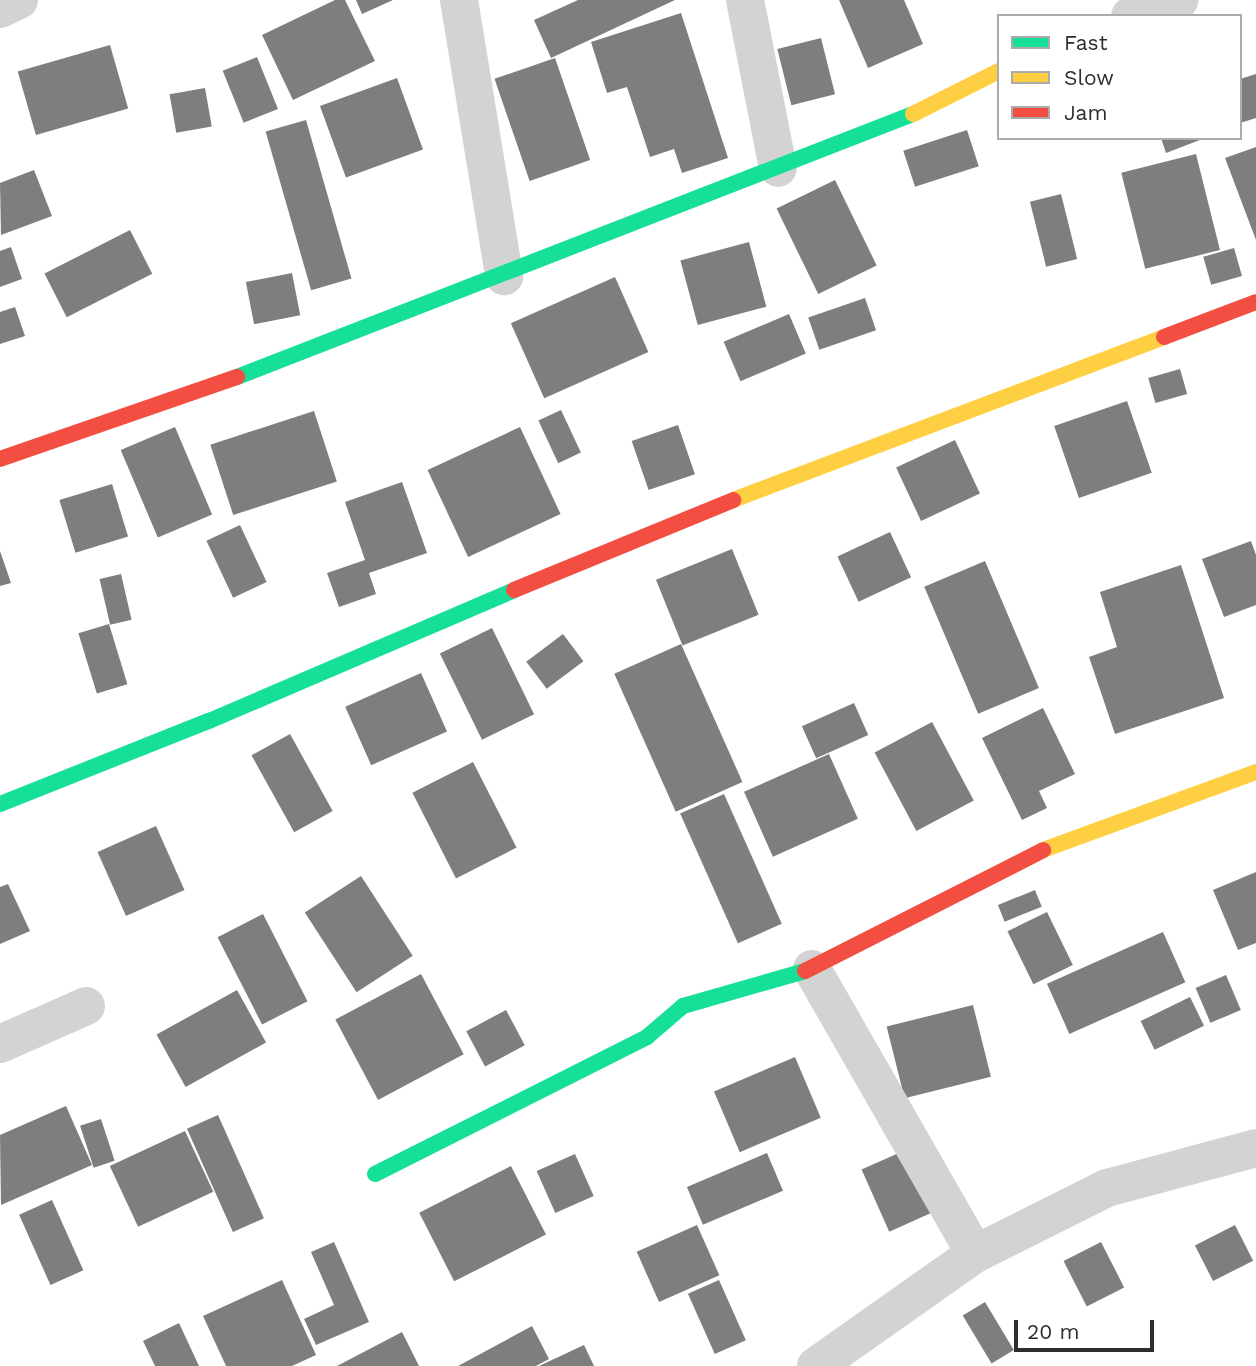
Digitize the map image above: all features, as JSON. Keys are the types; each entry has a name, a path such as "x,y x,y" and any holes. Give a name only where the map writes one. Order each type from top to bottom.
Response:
{"street":[{"path":"0,9 19,0"},
{"path":"459,0 504,276"},
{"path":"745,0 778,168"},
{"path":"1136,14 1179,0"},
{"path":"0,459 270,365 504,276 933,106 997,72"},
{"path":"0,804 209,721 643,534 1256,302"},
{"path":"374,1174 648,1037 682,1006 812,969 1026,856 1256,772"},
{"path":"812,969 975,1254"},
{"path":"0,1044 86,1006"},
{"path":"816,1366 975,1254 1107,1188 1256,1148"}],"building":[{"path":"335,0 345,0 375,61 293,100 262,35"},
{"path":"356,0 393,0 362,14"},
{"path":"578,0 675,0 551,58 534,20"},
{"path":"839,0 904,0 923,44 868,68"},
{"path":"681,13 728,158 682,173 674,149 650,157 627,87 607,93 591,42"},
{"path":"821,38 835,94 791,105 777,49"},
{"path":"110,45 128,108 36,135 18,71"},
{"path":"257,57 278,109 244,123 223,71"},
{"path":"555,58 590,160 530,181 494,79"},
{"path":"1256,74 1256,118 1242,122 1242,78"},
{"path":"397,78 423,149 346,177 320,106"},
{"path":"205,88 212,126 176,133 170,94"},
{"path":"306,120 351,279 311,290 266,132"},
{"path":"967,130 979,166 915,187 903,151"},
{"path":"1162,140 1200,140 1166,153"},
{"path":"1256,147 1256,240 1225,158"},
{"path":"1196,154 1220,250 1145,269 1121,173"},
{"path":"34,170 52,216 1,235 0,183"},
{"path":"835,180 877,265 818,294 777,208"},
{"path":"1061,194 1077,259 1046,267 1030,202"},
{"path":"130,230 152,274 67,317 44,274"},
{"path":"749,242 766,307 698,325 680,260"},
{"path":"11,247 22,279 0,287 0,251"},
{"path":"1234,248 1242,276 1211,285 1203,257"},
{"path":"292,273 300,315 254,324 246,282"},
{"path":"615,277 648,352 544,398 511,323"},
{"path":"865,298 876,330 819,350 808,318"},
{"path":"15,307 25,336 0,344 0,312"},
{"path":"789,314 806,354 740,381 724,342"},
{"path":"1180,369 1187,394 1155,403 1148,378"},
{"path":"1127,401 1152,473 1079,498 1054,426"},
{"path":"561,410 581,453 558,463 538,421"},
{"path":"314,411 337,481 233,515 210,445"},
{"path":"678,425 695,474 649,490 632,441"},
{"path":"175,427 212,514 158,538 121,450"},
{"path":"520,427 561,514 468,557 428,470"},
{"path":"955,440 980,493 921,521 896,467"},
{"path":"402,482 427,553 369,573 376,594 339,607 327,573 365,560 345,502"},
{"path":"112,484 128,537 75,553 59,500"},
{"path":"240,525 267,582 233,598 206,541"},
{"path":"890,532 911,577 859,602 837,557"},
{"path":"1251,541 1256,555 1256,605 1224,617 1202,559"},
{"path":"732,549 759,615 683,646 656,580"},
{"path":"0,551 11,583 0,586"},
{"path":"985,561 1039,688 978,714 924,587"},
{"path":"1181,565 1224,698 1115,734 1089,657 1117,647 1100,592"},
{"path":"121,574 132,620 110,625 100,579"},
{"path":"109,624 127,684 97,694 78,633"},
{"path":"492,628 534,714 482,740 440,653"},
{"path":"563,634 583,661 547,689 526,662"},
{"path":"681,644 742,782 676,812 614,674"},
{"path":"421,673 447,731 371,765 345,707"},
{"path":"854,703 868,735 816,758 802,726"},
{"path":"1043,708 1075,774 1039,791 1047,808 1022,820 982,738"},
{"path":"932,722 974,801 916,831 875,753"},
{"path":"290,734 333,811 294,832 252,755"},
{"path":"829,754 858,819 773,857 744,792"},
{"path":"473,762 517,848 456,878 412,793"},
{"path":"724,794 782,924 738,943 680,814"},
{"path":"156,826 184,890 126,916 98,852"},
{"path":"1256,872 1256,943 1238,950 1213,890"},
{"path":"361,876 413,956 357,992 305,912"},
{"path":"8,884 30,931 0,944 0,887"},
{"path":"1035,890 1042,907 1005,922 998,905"},
{"path":"1047,912 1073,965 1033,984 1007,931"},
{"path":"263,914 307,1001 262,1024 218,937"},
{"path":"1163,932 1185,982 1069,1034 1047,984"},
{"path":"421,974 464,1054 378,1100 335,1020"},
{"path":"1226,975 1241,1010 1210,1023 1196,988"},
{"path":"237,990 266,1042 186,1087 157,1035"},
{"path":"1190,997 1204,1026 1155,1050 1141,1021"},
{"path":"973,1005 991,1077 905,1098 887,1027"},
{"path":"506,1010 525,1045 485,1066 466,1031"},
{"path":"795,1057 821,1118 740,1152 714,1091"},
{"path":"66,1106 92,1165 1,1205 0,1135"},
{"path":"218,1115 264,1218 233,1232 187,1129"},
{"path":"101,1119 115,1161 94,1168 80,1126"},
{"path":"185,1131 213,1192 138,1227 110,1166"},
{"path":"910,1148 938,1210 889,1232 862,1170"},
{"path":"767,1153 783,1191 703,1225 687,1187"},
{"path":"575,1154 594,1196 555,1213 537,1171"},
{"path":"511,1166 546,1235 454,1281 419,1213"},
{"path":"52,1200 83,1270 50,1285 19,1215"},
{"path":"697,1225 719,1275 659,1302 637,1252"},
{"path":"1235,1225 1253,1261 1213,1281 1195,1245"},
{"path":"334,1242 369,1322 316,1345 304,1319 334,1305 311,1252"},
{"path":"1101,1242 1124,1287 1087,1307 1064,1261"},
{"path":"282,1280 316,1355 292,1366 226,1366 203,1316"},
{"path":"719,1280 746,1340 715,1354 688,1294"},
{"path":"985,1302 1014,1350 992,1363 963,1315"},
{"path":"179,1323 199,1366 155,1366 143,1341"},
{"path":"532,1326 549,1359 536,1366 458,1366"},
{"path":"402,1332 419,1366 337,1366"},
{"path":"584,1345 594,1366 539,1366"}],"traffic: fast":[{"path":"237,377 913,114"},
{"path":"0,804 209,721 514,590"},
{"path":"375,1174 647,1037 683,1006 805,971"}],"traffic: slow":[{"path":"913,114 997,72"},
{"path":"733,500 1164,337"},
{"path":"1043,850 1256,772"}],"traffic: jam":[{"path":"1164,337 1256,302"},
{"path":"0,459 237,377"},
{"path":"514,590 733,500"},
{"path":"805,971 1043,850"}]}
